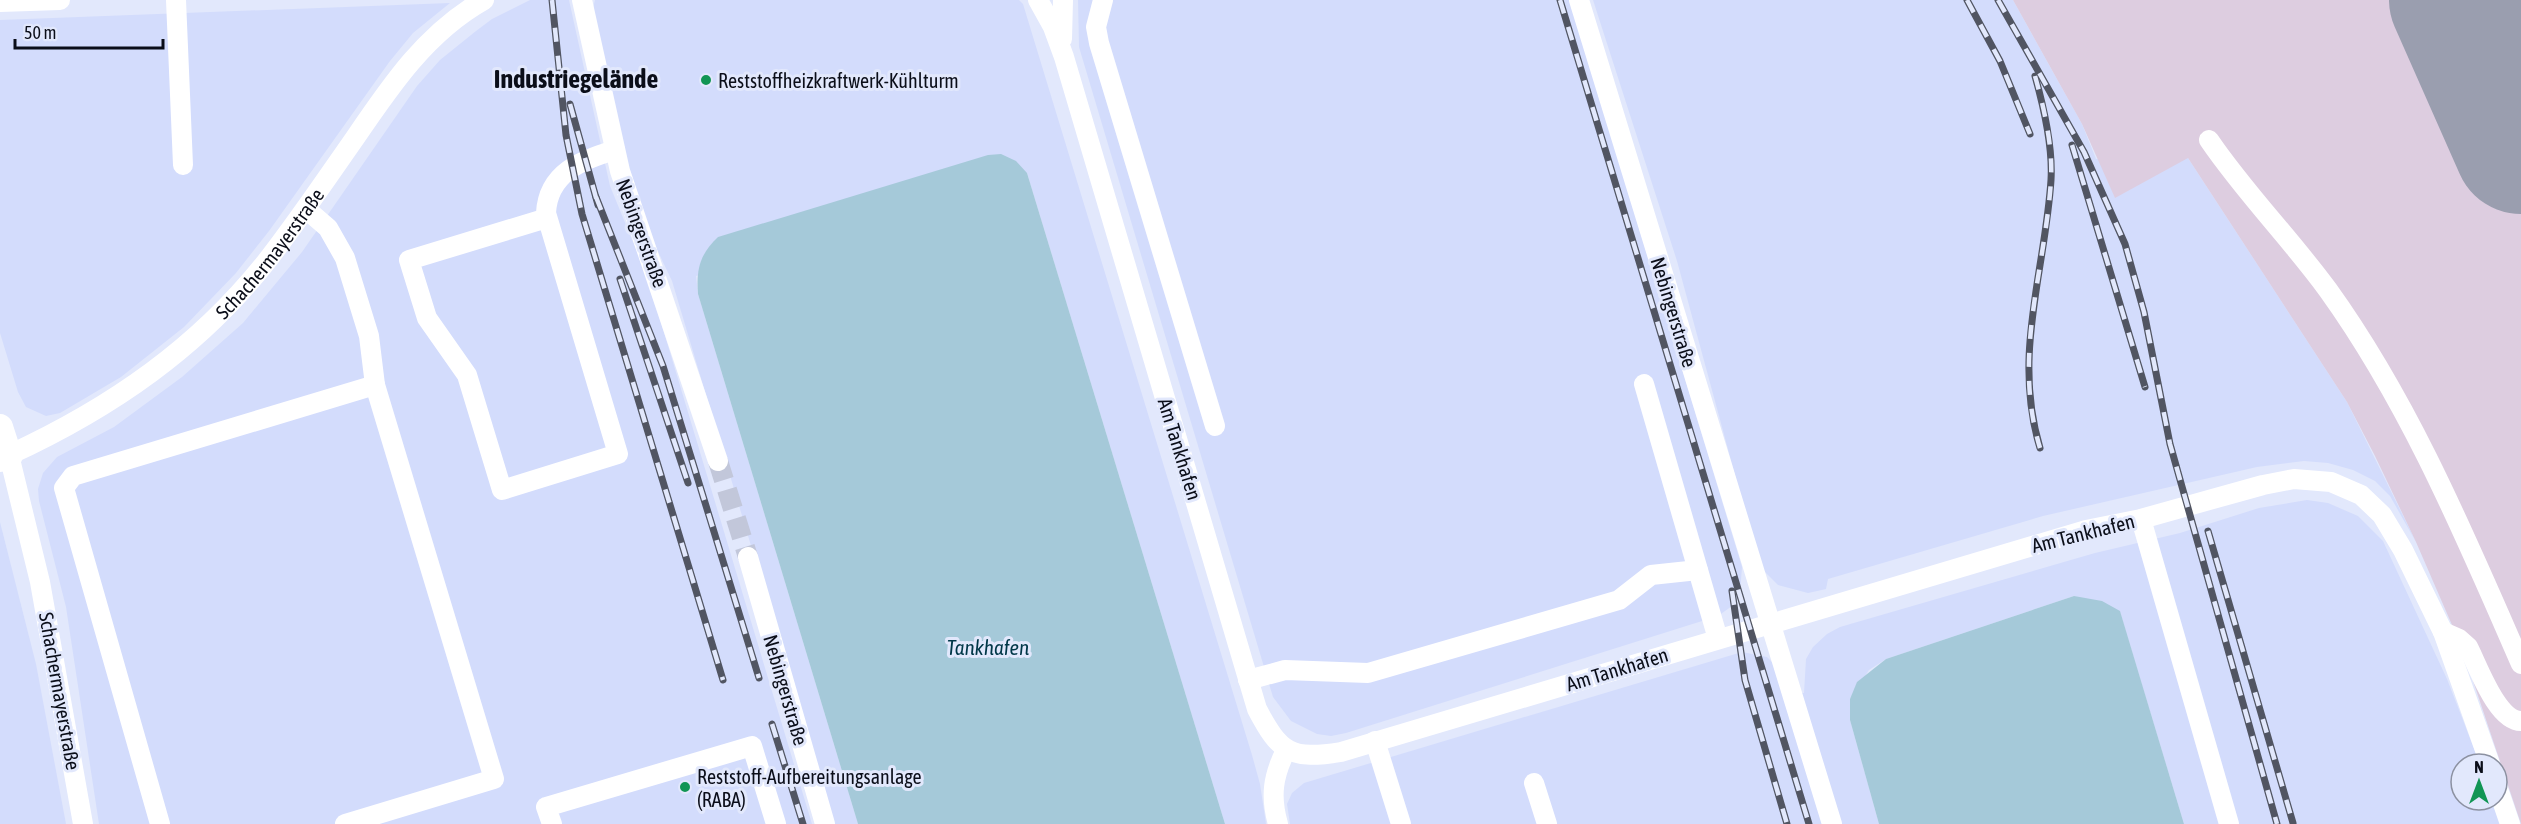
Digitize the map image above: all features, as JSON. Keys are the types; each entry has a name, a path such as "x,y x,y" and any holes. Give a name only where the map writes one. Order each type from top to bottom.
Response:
{"main road":[{"name":"Schachermayerstraße","path":"0,426 4,456"}],"street":[{"path":"0,2 60,0"},
{"path":"176,0 183,165"},
{"name":"Schachermayerstraße","path":"83,824 40,582 4,456 94,412 163,364 248,284 306,209 405,67 440,32 484,0"},
{"name":"Nebingerstraße","path":"582,0 626,192 661,285 718,461"},
{"name":"Am Tankhafen","path":"1038,0 1053,27 1064,57 1257,709 1269,732 1286,750 1312,757 1375,741 2086,530 2141,519 2282,480 2307,478 2340,485 2361,495 2382,515 2403,550 2443,632 2486,752"},
{"name":"Am Tankhafen","path":"1063,0 1064,57"},
{"path":"1102,0 1096,27 1099,43 1215,426"},
{"name":"Nebingerstraße","path":"1579,0 1832,824"},
{"path":"2209,140 2230,171 2328,290 2381,374 2425,453 2521,664"},
{"path":"547,218 409,260 427,318 467,375 502,490 618,454 547,218 549,194 556,180 585,160 615,150"},
{"path":"306,209 328,228 345,258 369,336 375,385 494,779 345,824"},
{"path":"1644,384 1718,639"},
{"path":"160,824 64,494 65,483 73,476 375,385"},
{"path":"2141,519 2229,824"},
{"name":"Nebingerstraße","path":"748,557 825,824"},
{"path":"1248,680 1285,670 1368,673 1619,600 1651,575 1698,570"},
{"path":"2443,632 2459,639 2468,647 2499,708 2509,717 2521,721"},
{"path":"1375,741 1401,824"},
{"path":"552,824 546,807 752,746 776,824"},
{"path":"1278,824 1272,803 1275,773 1286,750"},
{"path":"1534,783 1547,824"}],"shaded area":[{"path":"530,0 569,0 610,186 647,276 812,824 99,824 66,607 39,501 38,489 43,473 57,457 114,427 182,377 243,323 302,252 417,86 440,60 492,19"},
{"path":"595,0 1019,0 1023,4 1252,755 1260,784 1266,824 1225,824 1027,173 696,276 698,294 858,824 834,824 672,281 652,239 633,189 593,8"},
{"path":"1078,0 1570,0 1742,567 1740,592 1732,606 1718,616 1346,733 1331,736 1317,734 1291,721 1273,697 1079,47"},
{"path":"1593,0 2013,0 2082,124 2096,159 2188,158 2347,402 2416,542 2390,496 2375,481 2353,470 2328,463 2304,461 2257,467 2043,516 1828,579 1826,589 1808,593 1778,585 1763,570 1758,560 1677,261"},
{"path":"2013,0 2521,0 2521,824 2509,788 2509,752 2497,752 2462,648 2416,542 2347,402 2188,158 2115,198 2082,124"},
{"path":"450,3 413,33 390,61 269,231 236,273 184,327 121,377 60,413 46,416 26,407 18,392 0,333 0,20"},
{"path":"2307,500 2328,503 2358,516 2383,541 2447,679 2475,752 2449,752 2449,812 2496,812 2500,824 2184,824 2120,612 2074,596 1886,659 1869,670 1850,699 1850,720 1879,824 1840,824 1800,693 1804,693 1806,659 1813,647 1827,634 1840,627 2095,553 2180,533 2259,508"},
{"path":"0,522 36,664 66,824 0,824"},
{"path":"1742,652 1767,657 1778,668 1826,824 1290,824 1287,804 1292,793 1304,783"}],"water":[{"name":"Tankhafen","path":"1001,154 1016,161 1027,173 1225,824 858,824 698,294 700,262 718,237 988,155"},
{"path":"2074,596 2102,601 2120,611 2184,824 1879,824 1850,720 1850,699 1857,682 1886,659"}],"runway":[{"path":"2456,0 2521,147"}],"tunnel":[{"path":"718,461 748,557"}],"railway":[{"path":"552,0 566,135 582,214 723,680"},
{"path":"1560,0 1809,824"},
{"path":"1967,0 2000,61 2030,134"},
{"path":"1998,0 2084,152 2125,244 2144,312 2170,444 2277,824"},
{"path":"2035,76 2042,101 2051,154 2048,214 2030,347 2029,380 2032,414 2040,448"},
{"path":"570,104 598,205"},
{"path":"2072,145 2145,387"},
{"path":"596,197 663,366 759,678"},
{"path":"620,279 688,483"},
{"path":"2208,531 2293,823"},
{"path":"1732,591 1745,680 1787,824"},
{"path":"772,724 803,824"}],"place":[{"name":"Reststoffheizkraftwerk-Kühlturm","path":"706,80"},
{"name":"Reststoff-Aufbereitungsanlage (RABA)","path":"685,787"}],"district":[{"name":"Industriegelände","path":"576,79"}]}
